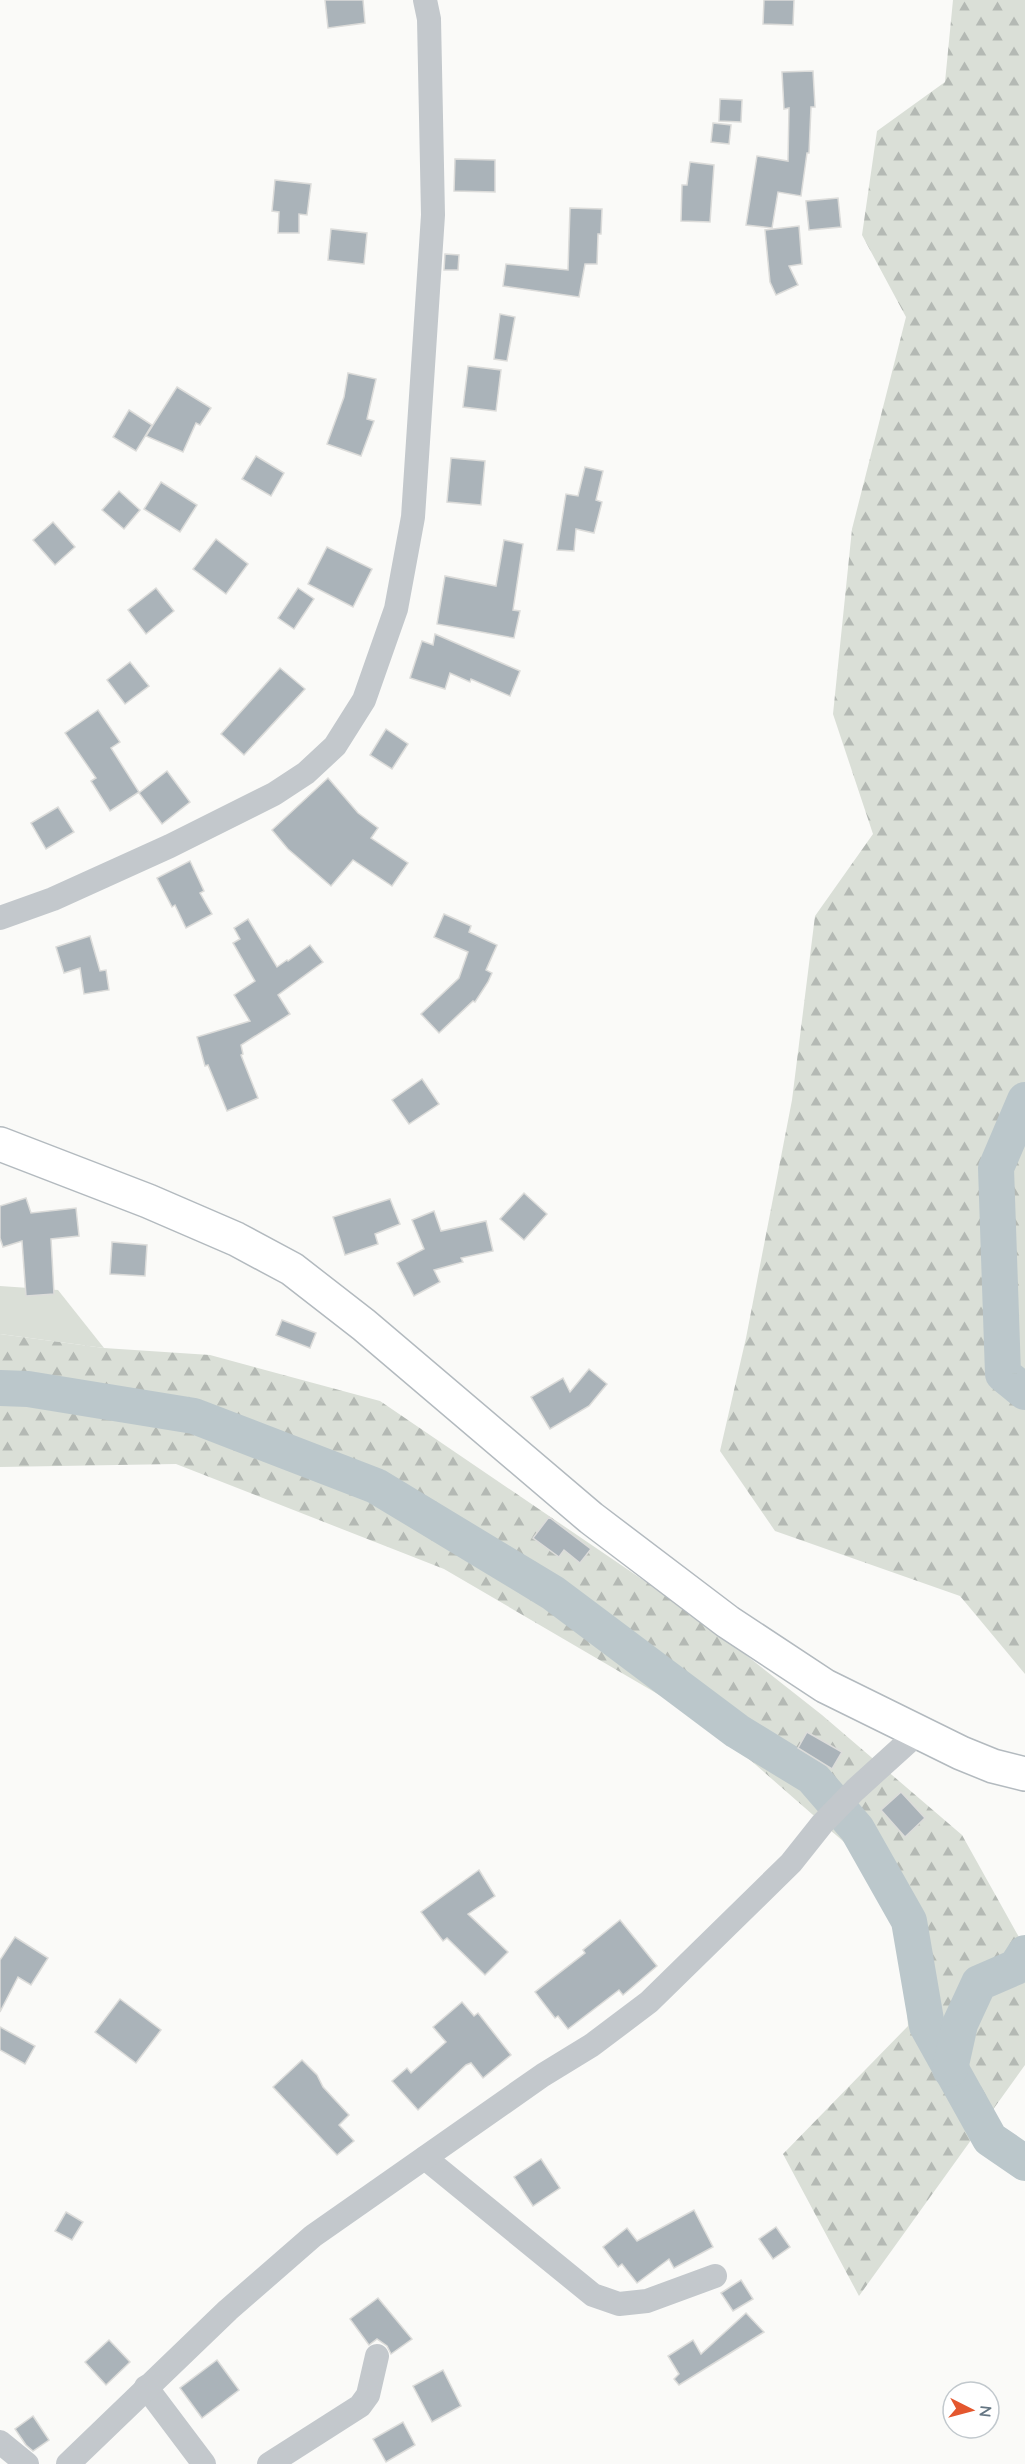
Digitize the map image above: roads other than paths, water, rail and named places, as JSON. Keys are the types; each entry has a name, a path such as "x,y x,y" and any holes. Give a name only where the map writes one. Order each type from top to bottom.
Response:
{"main road":[{"path":"0,1144 148,1201 236,1239 292,1269 364,1325 591,1518 728,1622 825,1686 993,1766 1025,1774"}],"street":[{"path":"0,918 52,899 127,866 274,794 306,773 335,746 364,700 396,609 413,517 433,215 429,30 425,0"},
{"path":"68,2464 228,2310 313,2236 543,2075 592,2045 649,2002 791,1863 822,1824 855,1790 919,1732"},
{"path":"425,2158 592,2295 619,2304 647,2301 715,2276"},
{"path":"269,2464 360,2406 368,2395 377,2356"},
{"path":"146,2387 204,2464"},
{"path":"0,2442 27,2464"}],"waterway":[{"path":"1025,1100 996,1168 1003,1374 1025,1392"},
{"path":"0,1388 28,1389 194,1416 376,1486 553,1593 737,1731 812,1777 857,1829 909,1921 927,2026 990,2139 1025,2163"},
{"path":"950,2069 960,2024 979,1983 1016,1967 1025,1953"}]}
